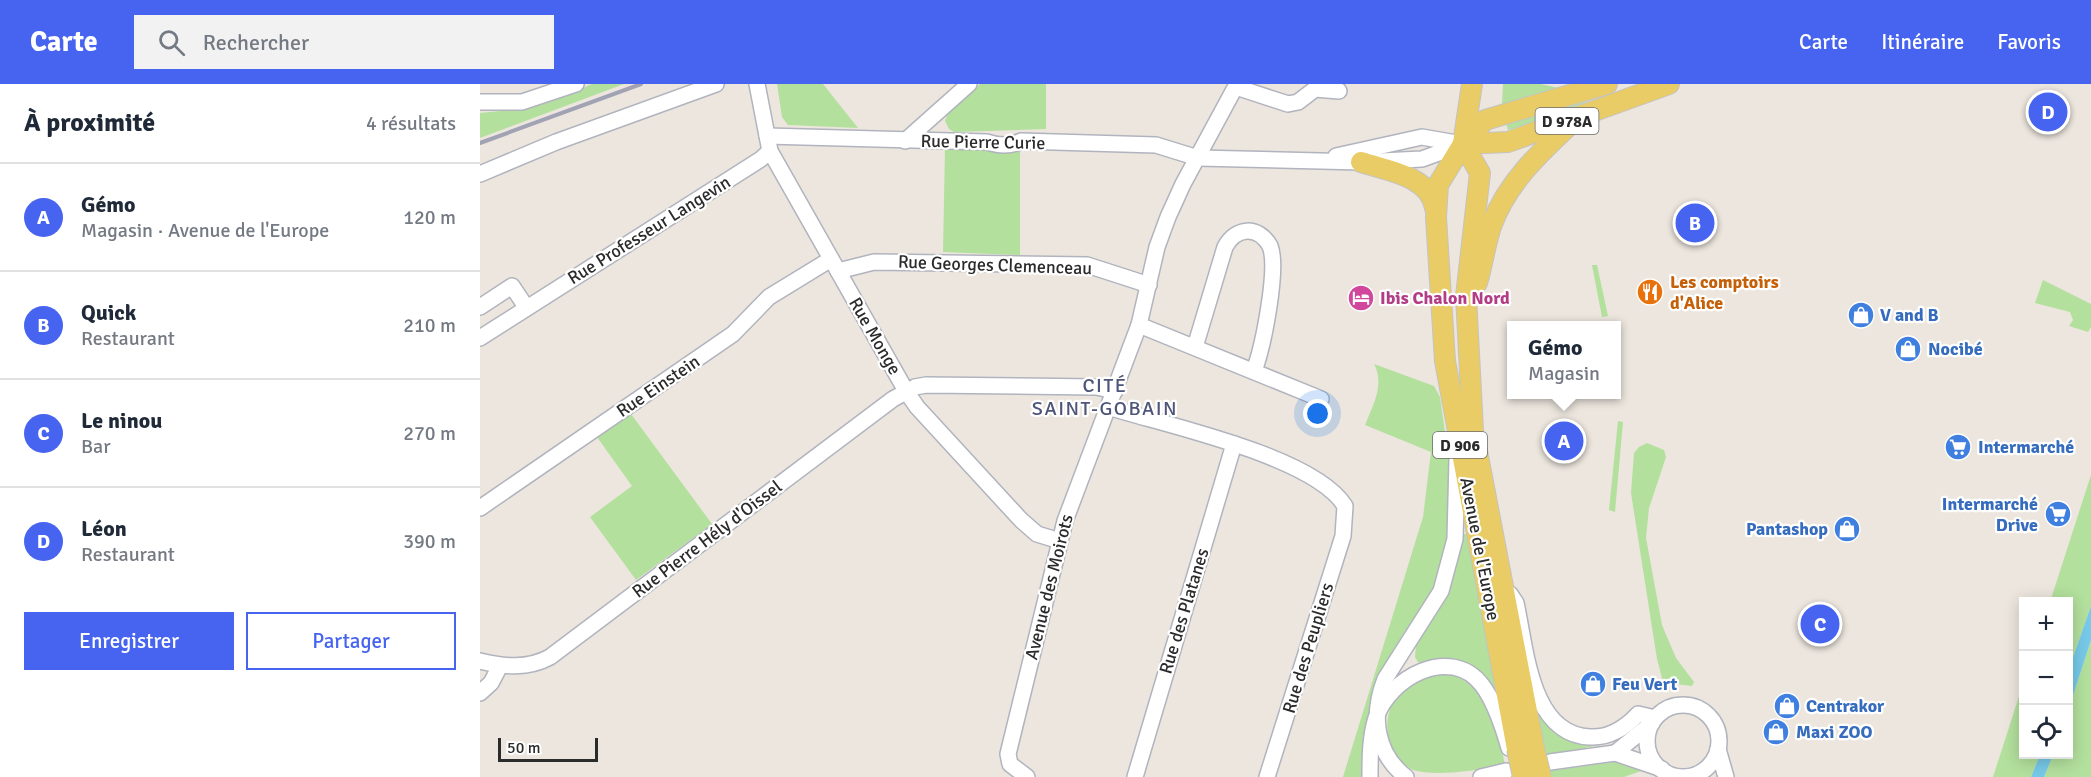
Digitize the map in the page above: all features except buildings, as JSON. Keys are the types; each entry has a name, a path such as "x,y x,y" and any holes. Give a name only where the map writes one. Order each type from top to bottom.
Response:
{"main road":[{"name":"D 906","path":"1463,144 1472,84"},
{"name":"D 978A","path":"1463,144 1485,120 1607,84"},
{"name":"D 978A","path":"1463,144 1508,142 1669,84"},
{"path":"1466,296 1478,281 1485,244 1505,196 1528,166 1579,116"},
{"name":"Avenue de l'Europe","path":"1515,774 1520,749 1500,577 1473,430 1466,296 1480,173 1463,144 1438,184 1436,217 1445,361 1520,749 1545,769"},
{"path":"1361,162 1426,187 1433,196 1436,217"}],"street":[{"path":"480,102 522,102 576,84"},
{"path":"480,174 556,142 716,84"},
{"name":"Rue Monge","path":"758,84 769,144 906,391 917,407 1021,520 1037,534 1060,541"},
{"path":"905,141 969,84"},
{"path":"1237,85 1288,104 1298,102 1315,89 1339,91"},
{"name":"Avenue des Moirots","path":"1021,774 1010,764 1010,745 1072,500 1139,325 1168,217 1237,85"},
{"path":"1321,159 1422,137 1463,144"},
{"name":"Rue Pierre Curie","path":"769,144 905,141 987,142 996,145 1014,145 1021,141 1156,145 1198,158 1321,159"},
{"name":"Rue Professeur Langevin","path":"480,338 761,159 769,144"},
{"path":"1321,159 1361,162 1422,159 1463,144"},
{"path":"1195,347 1226,247 1240,231 1253,232 1267,241 1272,252 1274,266 1261,353 1254,370"},
{"name":"Rue Georges Clemenceau","path":"835,265 874,262 1087,265 1149,285"},
{"name":"Rue Einstein","path":"480,508 733,334 769,297 835,265"},
{"path":"480,307 512,286 526,307"},
{"path":"1139,325 1321,399"},
{"path":"906,391 926,385 1096,387 1114,391"},
{"name":"Rue Pierre Hély d'Oissel","path":"500,666 525,666 540,663 550,657 906,391"},
{"path":"1108,407 1234,444"},
{"path":"1370,777 1370,743 1385,679 1428,615 1441,591 1449,565 1455,539 1458,435"},
{"name":"Rue des Peupliers","path":"1234,444 1288,466 1330,489 1345,506 1346,518 1267,777"},
{"name":"Rue des Platanes","path":"1135,777 1234,444"},
{"path":"1500,577 1516,603 1534,686 1540,701 1557,724 1576,735 1598,737 1620,730 1638,714 1653,720"},
{"path":"480,661 500,666 491,683 480,693"},
{"path":"1406,777 1393,767 1382,750 1376,716 1396,688 1406,679 1430,668 1456,669 1469,674 1481,684 1520,749"},
{"path":"1545,769 1615,753 1653,720 1677,705 1705,712 1716,726 1718,749 1726,777"},
{"path":"1653,720 1648,748 1662,773"},
{"path":"1615,753 1662,773 1681,777 1691,776 1709,766 1718,749"},
{"path":"1482,777 1515,774"}],"green space":[{"path":"592,84 624,84 480,138 480,113 520,109 553,101"},
{"path":"777,84 823,84 858,128 788,125 782,117"},
{"path":"980,84 1046,84 1046,129 954,132 949,129 945,121 949,110"},
{"path":"1503,84 1541,84 1559,88 1502,104"},
{"path":"1591,100 1547,119 1508,130 1506,123"},
{"path":"945,149 1020,150 1020,255 943,252"},
{"path":"1592,265 1597,265 1608,316 1602,317"},
{"path":"2043,280 2091,304 2091,327 2088,332 2069,326 2073,320 2070,312 2035,303"},
{"path":"1374,364 1434,386 1440,397 1452,481 1451,532 1439,583 1373,695 1369,711 1364,777 1343,777 1423,517 1431,452 1365,425 1378,387"},
{"path":"631,414 712,524 636,580 590,517 632,486 597,437"},
{"path":"1618,421 1623,422 1615,512 1609,510"},
{"path":"1647,443 1664,450 1666,457 1649,508 1646,538 1662,625 1676,658 1694,682 1692,686 1666,683 1662,678 1657,659 1631,493 1634,453"},
{"path":"2091,475 2091,606 2073,658 2073,597 2052,597"},
{"path":"1461,534 1467,534 1504,713 1474,672 1424,664 1418,662 1415,657 1416,645"},
{"path":"2091,640 2091,777 2044,777 2051,759 2073,759 2073,696"},
{"path":"1443,671 1472,686 1489,707 1505,765 1458,772 1422,772 1413,770 1394,752 1387,728 1392,704 1408,684"},
{"path":"2019,696 2019,759 2038,759 2031,777 1993,777"},
{"path":"1536,707 1547,722 1608,740 1609,743 1546,756"},
{"path":"1622,761 1641,767 1641,771 1624,777 1550,777 1549,771"}],"water":[{"path":"2091,606 2091,640 2073,696 2073,658"},
{"path":"2038,759 2051,759 2044,777 2031,777"}],"railway":[{"path":"480,143 641,84"}],"place":[{"name":"Léon","path":"2048,112"},
{"name":"Quick","path":"1695,223"},
{"name":"Les comptoirs d'Alice","path":"1650,292"},
{"name":"Ibis Chalon Nord","path":"1361,298"},
{"name":"V and B","path":"1861,315"},
{"name":"Nocibé","path":"1908,349"},
{"name":"Gémo","path":"1564,441"},
{"name":"Intermarché","path":"1958,447"},
{"name":"Intermarché Drive","path":"2058,514"},
{"name":"Pantashop","path":"1847,529"},
{"name":"Le ninou","path":"1820,624"},
{"name":"Feu Vert","path":"1593,684"},
{"name":"Centrakor","path":"1787,706"},
{"name":"Maxi ZOO","path":"1776,732"}],"district":[{"name":"CITÉ SAINT-GOBAIN","path":"1105,396"}]}
